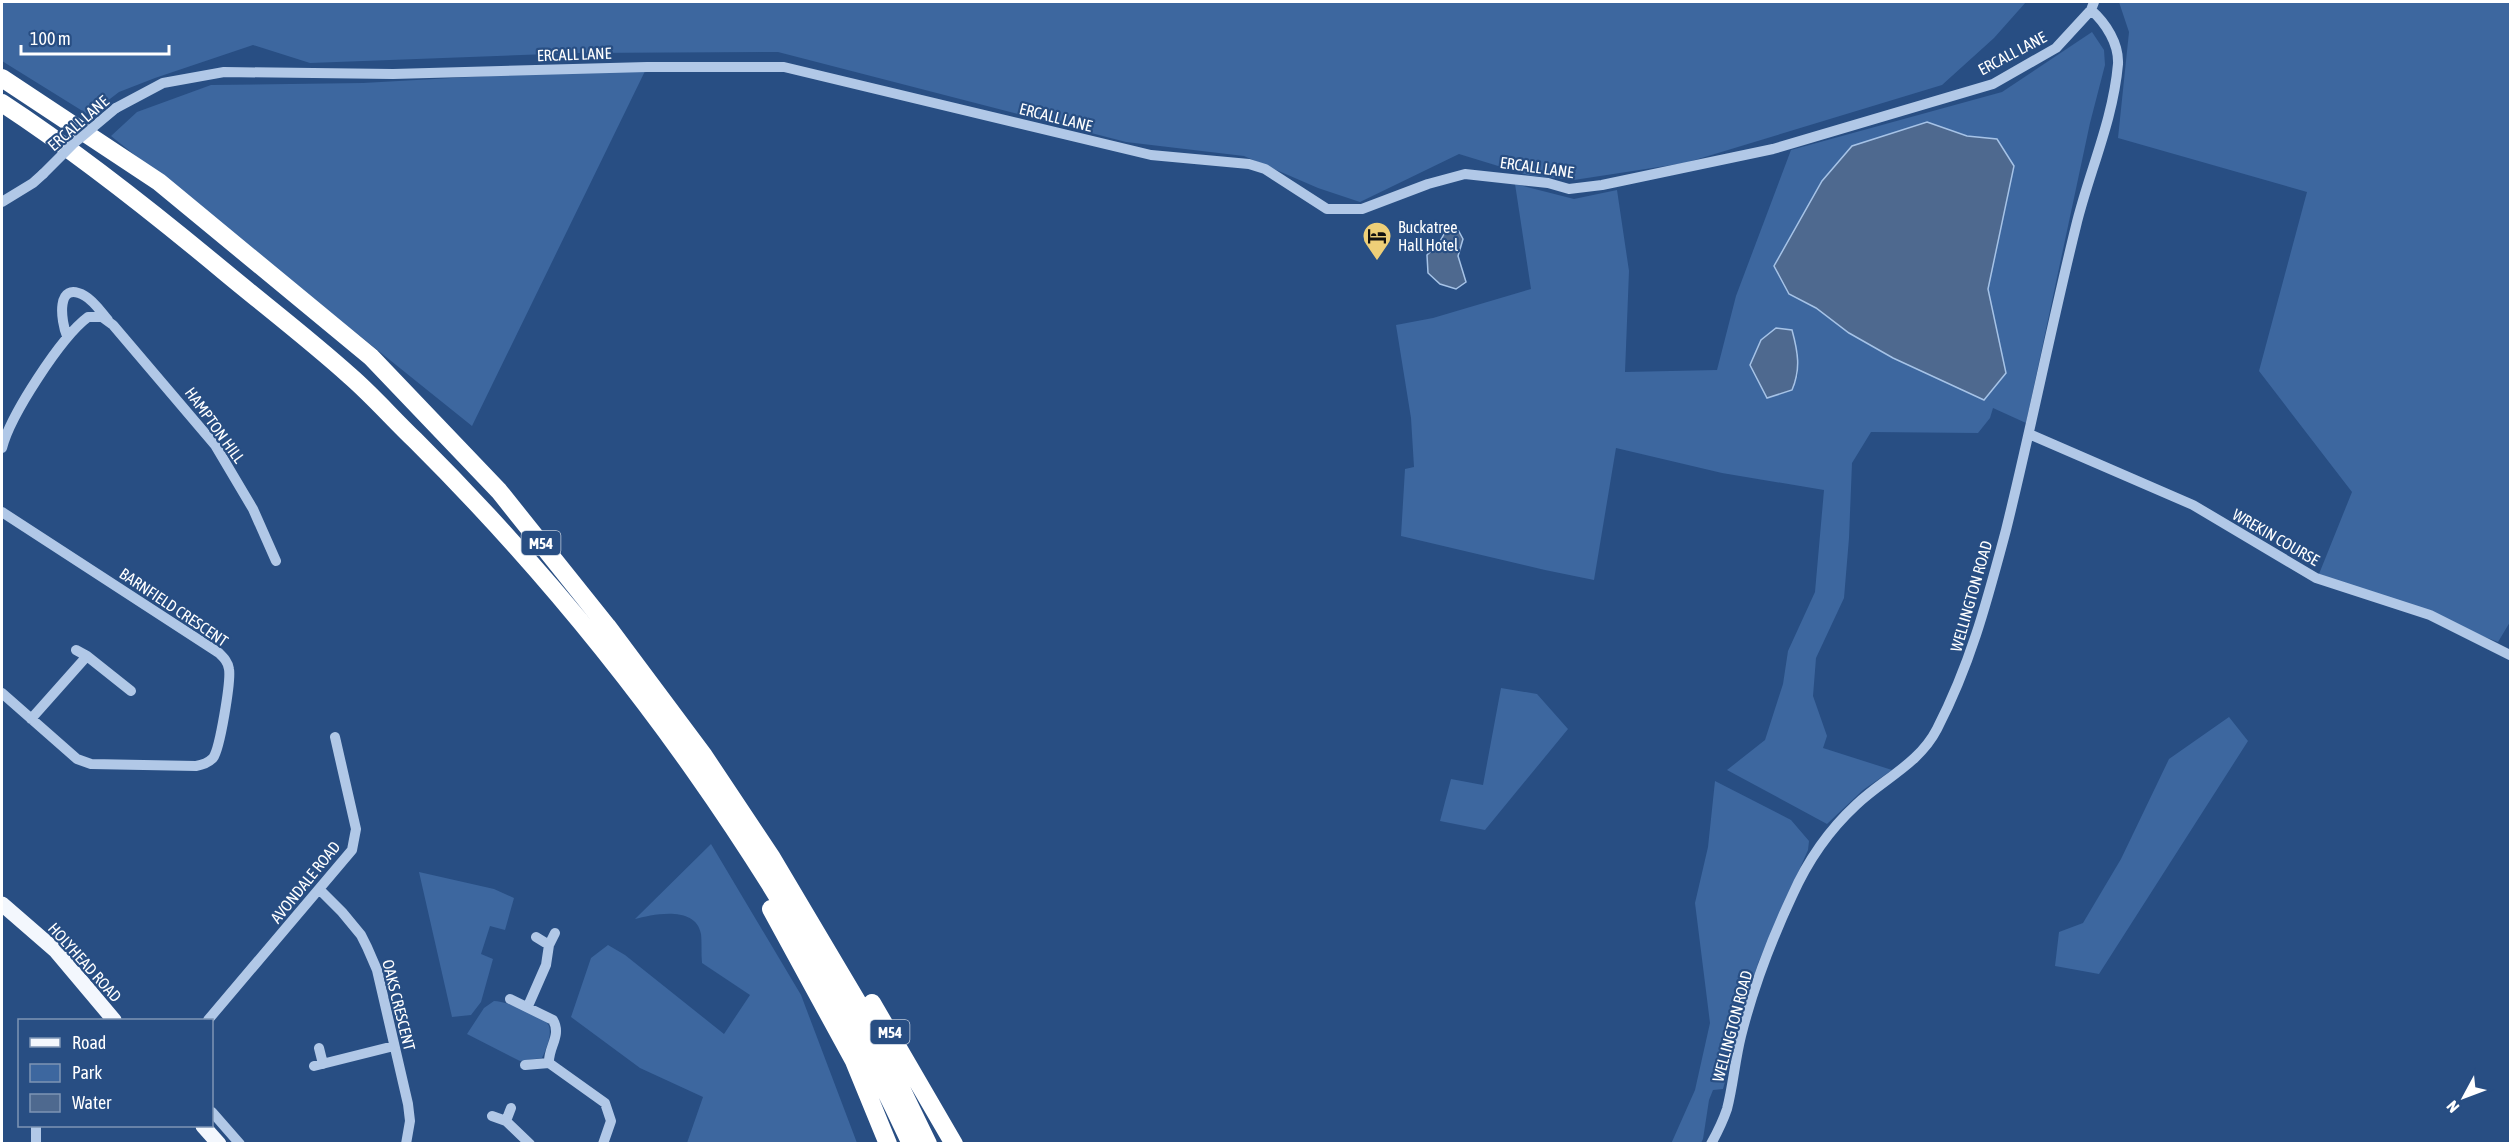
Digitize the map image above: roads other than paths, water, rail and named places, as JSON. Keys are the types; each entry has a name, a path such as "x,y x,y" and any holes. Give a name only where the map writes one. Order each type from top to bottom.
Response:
{"highway":[{"name":"M54","path":"2,78 159,182 371,357 499,491 607,626 704,756 815,928 872,1026 928,1143"},
{"name":"M54","path":"2,103 139,201 350,376 482,507 592,636 669,737 762,872 866,1049 911,1143"},
{"name":"M54","path":"669,737 722,830 765,899 833,1021 854,1062 888,1143"},
{"name":"M54","path":"815,928 867,994 954,1143"}],"main road":[{"name":"HOLYHEAD ROAD","path":"2,904 55,950 113,1019"},
{"path":"205,1127 219,1143"}],"street":[{"name":"ERCALL LANE","path":"2,202 44,174 73,144 116,108 163,83 224,72 393,74 647,67 784,67 1151,155 1249,164 1265,170 1327,209 1362,209 1428,184 1466,174 1548,183 1569,189 1602,185 1773,149 1994,84 2055,48 2092,6"},
{"name":"WELLINGTON ROAD","path":"1712,1143 1726,1112 1742,1035 1767,953 1799,882 1815,852 1857,803 1911,762 1934,734 1954,694 1982,624 2029,434 2076,223 2106,132 2118,61 2115,44 2105,24 2092,6"},
{"name":"HAMPTON HILL","path":"67,336 61,307 66,297 78,293 88,298 108,320 176,396 215,445 253,509 276,561"},
{"path":"2,448 12,418 67,336 88,317 102,317 108,320"},
{"name":"WREKIN COURSE","path":"2029,434 2193,505 2316,578 2430,615 2511,655"},
{"name":"BARNFIELD CRESCENT","path":"2,512 219,654 229,668 229,686 217,748 211,760 196,766 91,764 77,759 2,693"},
{"path":"31,719 82,653 131,692"},
{"name":"AVONDALE ROAD","path":"209,1019 352,850 356,829 335,737"},
{"name":"OAKS CRESCENT","path":"320,890 342,912 367,947 376,970 410,1121 406,1143"},
{"path":"528,1006 546,964 549,945 555,933"},
{"path":"536,937 549,945"},
{"path":"510,999 549,1017 556,1026 557,1037 548,1056 549,1063"},
{"path":"319,1048 318,1065 394,1046"},
{"path":"525,1065 549,1063 605,1103 611,1121 603,1143"},
{"path":"506,1121 511,1108"},
{"path":"213,1114 240,1143"},
{"path":"492,1116 506,1121 530,1143"},
{"path":"36,1127 36,1143"}],"water":[{"path":"1927,122 1967,136 1997,139 2014,166 1988,289 2006,373 1984,400 1893,358 1849,333 1816,308 1789,294 1774,266 1822,181 1852,146"},
{"path":"1448,227 1458,230 1463,239 1458,256 1466,282 1456,289 1440,284 1428,273 1427,255 1439,243"},
{"path":"1776,328 1792,330 1798,368 1792,390 1767,398 1750,365 1761,340"}],"place":[{"name":"Buckatree Hall Hotel","path":"1377,262"}]}
